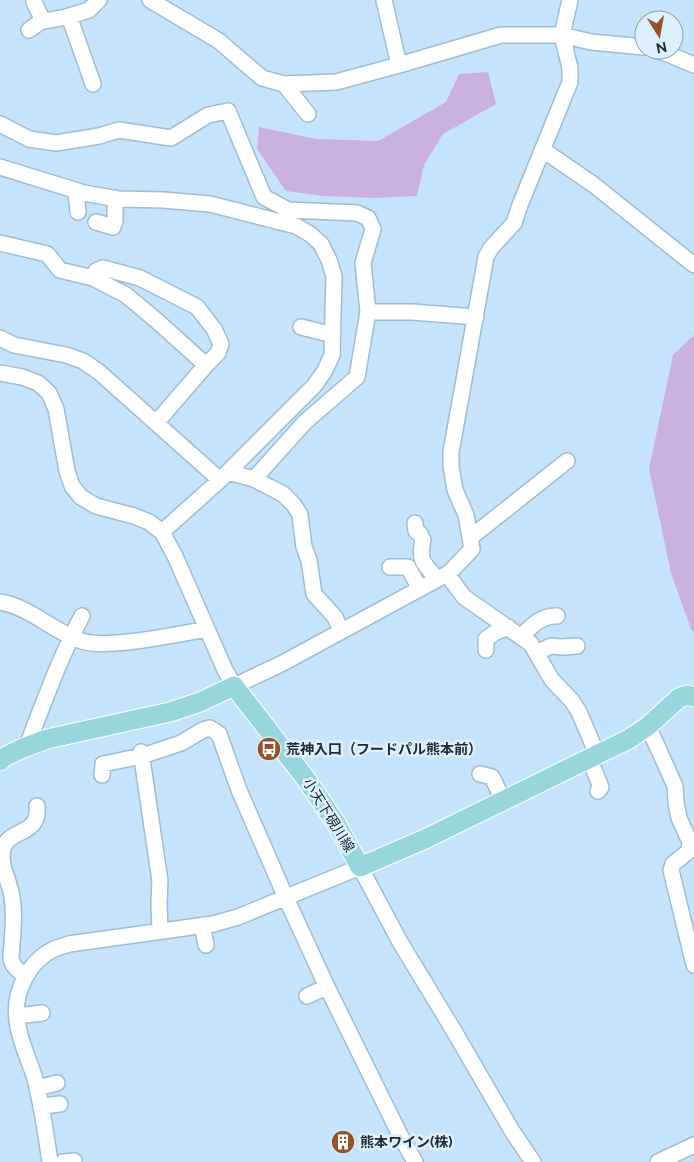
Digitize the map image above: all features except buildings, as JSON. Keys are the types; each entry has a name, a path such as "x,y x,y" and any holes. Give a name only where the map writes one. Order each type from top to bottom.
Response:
{"main road":[{"path":"0,761 27,746 47,739 170,712 200,702 234,686"},
{"name":"小天下硯川線","path":"234,686 306,779 336,823 360,867 425,840 629,739 648,726 679,698 687,695 694,697"}],"street":[{"path":"30,30 40,22 89,10 99,0"},
{"path":"150,0 219,41 262,78 284,84 336,82 501,35 562,35 591,42 634,46"},
{"path":"384,0 399,65"},
{"path":"0,373 22,377 38,383 49,393 56,409 67,471 72,486 82,497 96,506 149,522 162,532 175,556 234,686 281,664 442,577 453,569 472,549 466,515 456,490 451,466 451,452 486,257 491,248 514,223 570,82 570,68 562,35 570,0"},
{"path":"34,2 42,22"},
{"path":"69,16 93,84"},
{"path":"682,60 694,65"},
{"path":"284,84 308,114"},
{"path":"0,124 29,139 56,142 99,136 119,130 171,138 208,115 228,111 264,197 288,210 357,213 368,218 373,229 363,263 368,312 357,377 305,422 254,479"},
{"path":"543,150 594,185 694,265"},
{"path":"0,168 76,191 115,198 210,204 296,226 310,234 320,244 329,260 334,276 333,335 332,355 324,372 314,386 224,476 162,532"},
{"path":"76,191 78,212"},
{"path":"96,222 113,227 115,221 115,198"},
{"path":"0,242 47,254 60,270 93,278 126,295 206,364"},
{"path":"93,278 96,270 103,268 140,278 197,307 214,329 221,344 218,353 206,364 156,422"},
{"path":"368,312 412,312 476,317"},
{"path":"302,328 333,335"},
{"path":"0,338 14,345 66,355 83,361 224,476 254,479 283,494 294,505 300,515 304,547 311,571 314,594 335,617 342,631"},
{"path":"470,538 567,462"},
{"path":"415,522 416,531 423,540 420,552 423,562 464,597 531,644 552,680 572,701 579,712 593,756 601,787 598,791"},
{"path":"390,567 408,567 420,589"},
{"path":"0,602 25,610 79,640 93,643 152,640 207,630"},
{"path":"521,637 538,621 551,615 557,616"},
{"path":"27,746 71,636 82,616"},
{"path":"486,650 486,639 508,627"},
{"path":"536,653 551,646 562,648 577,646"},
{"path":"648,726 675,786 679,818 690,842 689,852 673,864 671,870 694,965"},
{"path":"102,775 103,764 181,743 202,730 210,728 219,734 239,790 286,898 303,952 327,987 348,1042 415,1162"},
{"path":"142,754 160,881 158,902 160,931"},
{"path":"480,774 492,778 503,800"},
{"path":"25,976 14,966 11,959 14,902 0,859 3,846 9,839 33,824 38,815 36,806"},
{"path":"50,1162 42,1106 16,1016 19,992 25,976 33,965 53,949 69,944 109,945 160,931 213,924 238,917 360,867 400,942 512,1131 533,1162"},
{"path":"202,925 206,945"},
{"path":"307,996 327,987"},
{"path":"16,1016 42,1013"},
{"path":"37,1088 57,1083"},
{"path":"42,1106 60,1104"},
{"path":"658,1162 679,1157 694,1145"}],"shaded area":[{"path":"488,72 496,104 443,134 424,165 417,196 374,198 324,196 286,191 257,149 259,127 316,139 378,141 446,102 459,74"},
{"path":"694,335 694,632 691,629 671,573 649,469 673,355"}],"place":[{"name":"荒神入口（フードパル熊本前）","path":"269,749"},
{"name":"熊本ワイン(株)","path":"343,1142"}]}
